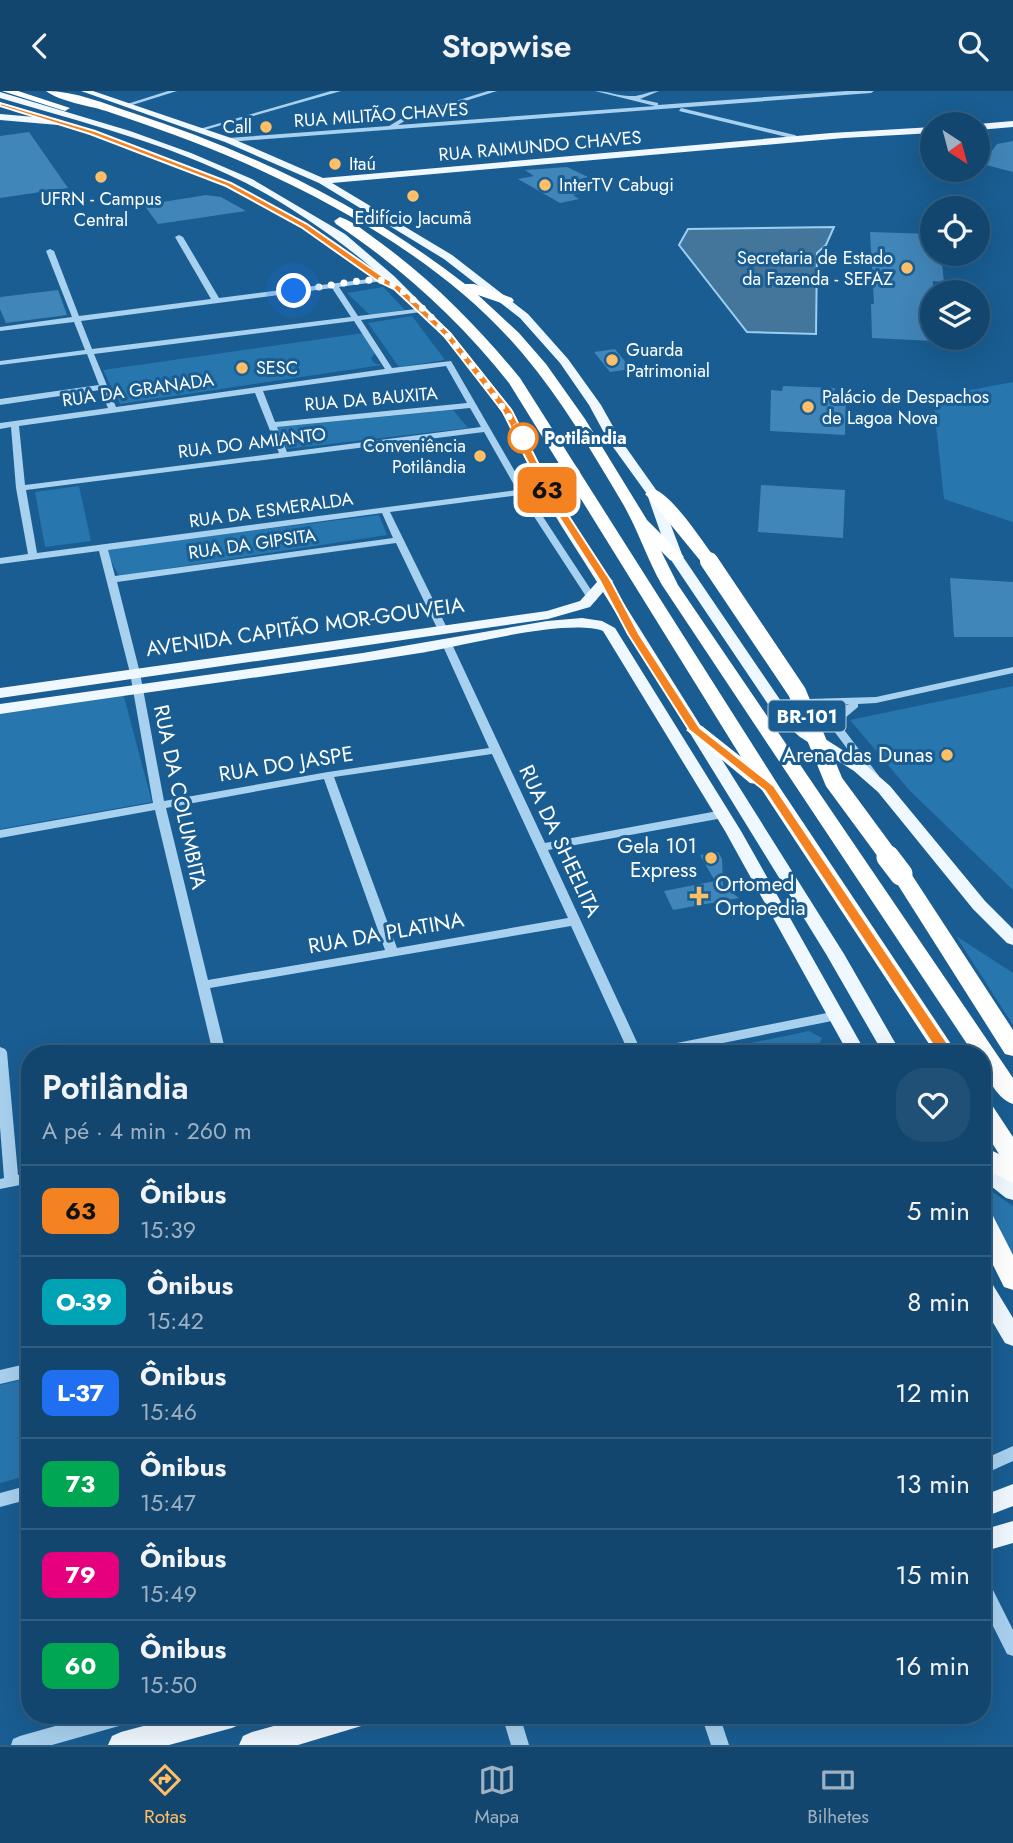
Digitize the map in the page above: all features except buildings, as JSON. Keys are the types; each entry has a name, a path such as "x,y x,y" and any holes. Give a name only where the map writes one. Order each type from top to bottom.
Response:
{"highway":[{"name":"BR-101","path":"6,91 23,99 175,143 295,195 358,233 445,304 495,355 533,407 595,513 770,789 941,1045"},
{"name":"BR-101","path":"51,91 156,124 263,166 351,212 455,282 507,328 541,366 588,435 638,517 670,585 979,1045"},
{"path":"455,282 507,301"},
{"name":"BR-101","path":"653,495 669,510 709,561 797,692 834,782 901,874 1013,1048"},
{"path":"638,517 677,557"},
{"path":"695,730 770,789"},
{"name":"BR-101","path":"991,1063 1013,1096"},
{"path":"991,1122 1013,1156"},
{"path":"991,1161 1013,1174"},
{"path":"991,1236 1013,1279"}],"main road":[{"path":"0,94 6,91"},
{"path":"85,91 228,140 322,181 448,257 507,301 564,361 595,405 614,440 653,495 677,557 774,703 796,727 882,787 989,915 1013,939"},
{"path":"0,94 23,99 159,144 249,181 341,236 447,335 508,411 546,489 606,581 634,634 835,954 887,1045"},
{"path":"0,105 170,160 238,189"},
{"path":"0,117 58,122"},
{"path":"990,126 1013,124"},
{"path":"792,139 920,131"},
{"name":"RUA RAIMUNDO CHAVES","path":"322,181 792,139"},
{"path":"256,199 330,241 390,282"},
{"name":"AVENIDA CAPITÃO MOR-GOUVEIA","path":"0,693 136,680 442,628 548,615 577,608 592,599 606,581"},
{"path":"0,709 136,680 447,645 565,624 592,624 608,628 733,831 853,1045"},
{"path":"733,831 745,810"},
{"path":"991,1175 1013,1192"},
{"path":"991,1301 1013,1337"},
{"path":"991,1504 1013,1495"},
{"path":"991,1538 1013,1532"},
{"path":"121,1745 199,1724"},
{"path":"252,1745 327,1724"}],"street":[{"path":"127,105 174,91"},
{"path":"199,130 338,91"},
{"path":"390,128 406,118 494,91"},
{"path":"598,91 792,139"},
{"path":"633,99 656,91"},
{"name":"RUA MILITÃO CHAVES","path":"228,140 871,91"},
{"path":"179,237 217,302"},
{"path":"50,251 112,409"},
{"path":"0,328 335,286 390,282"},
{"path":"335,286 390,371"},
{"path":"0,363 421,310"},
{"name":"RUA DA GRANADA","path":"0,426 448,363 473,405"},
{"path":"0,402 103,387"},
{"path":"258,389 284,455"},
{"path":"473,405 522,491 592,599"},
{"name":"RUA DA BAUXITA","path":"272,425 473,405"},
{"path":"15,424 21,488 33,557"},
{"name":"RUA DO AMIANTO","path":"21,488 487,429"},
{"name":"RUA DA ESMERALDA","path":"0,561 546,489"},
{"path":"385,511 442,628"},
{"name":"RUA DA GIPSITA","path":"110,580 398,540"},
{"name":"RUA DA COLUMBITA","path":"103,548 136,680 159,804 217,1045"},
{"name":"RUA DA SHEELITA","path":"447,645 632,1045"},
{"path":"796,727 866,701 1013,670"},
{"path":"774,703 866,701"},
{"path":"854,705 836,719 835,728 882,787"},
{"name":"RUA DO JASPE","path":"0,834 328,775 496,750"},
{"path":"328,775 393,951"},
{"path":"542,847 723,814"},
{"name":"RUA DA PLATINA","path":"204,985 576,921"},
{"path":"692,1045 837,1016"},
{"path":"0,1052 6,1183"},
{"path":"0,1377 21,1372"},
{"path":"991,1464 1013,1453"},
{"path":"0,1500 21,1494"},
{"path":"991,1604 1013,1648"},
{"path":"20,1745 94,1724"},
{"path":"514,1724 520,1745"},
{"path":"713,1724 720,1745"}],"shaded area":[{"path":"834,227 826,245 817,253 816,334 747,332 679,245 688,229"},
{"path":"383,287 405,310 370,315 347,293"},
{"path":"412,316 445,360 399,367 368,323"},
{"name":"SESC","path":"364,333 376,352 371,358 374,363 382,365 120,404 103,370"},
{"path":"1013,382 1013,522 944,499 933,397"},
{"path":"453,410 468,428 287,449 277,427"},
{"path":"79,486 91,541 45,547 35,492"},
{"path":"379,515 387,535 119,576 105,549"},
{"name":"Arena das Dunas","path":"1013,686 1013,890 910,791 850,720"},
{"path":"123,693 152,802 0,829 0,711"},
{"path":"956,936 1013,973 1013,1025"},
{"path":"809,1031 822,1038 819,1045 741,1045"},
{"path":"991,1191 1013,1206 1013,1262 991,1223"},
{"path":"21,1380 21,1477 0,1483 0,1385"}],"bus line":[{"name":"63","path":"0,105 92,132 228,184 286,214 354,258 382,280 397,287 447,335 508,411 526,443 546,489 606,581 634,634 695,730 770,789 941,1045"}],"place":[{"name":"Call","path":"266,127"},
{"name":"Itaú","path":"335,164"},
{"name":"UFRN - Campus Central","path":"101,177"},
{"name":"InterTV Cabugi","path":"545,185"},
{"name":"Edifício Jacumã","path":"413,196"},
{"name":"Secretaria de Estado da Fazenda - SEFAZ","path":"907,268"},
{"name":"Guarda Patrimonial","path":"612,360"},
{"name":"SESC","path":"242,368"},
{"name":"Palácio de Despachos de Lagoa Nova","path":"808,407"},
{"name":"Potilândia","path":"523,438"},
{"name":"Conveniência Potilândia","path":"480,456"},
{"name":"Arena das Dunas","path":"947,755"},
{"name":"Gela 101 Express","path":"711,858"},
{"name":"Ortomed Ortopedia","path":"699,896"}],"route":[{"path":"294,291 382,280 397,287 447,335 508,411 526,443 523,438"}]}
